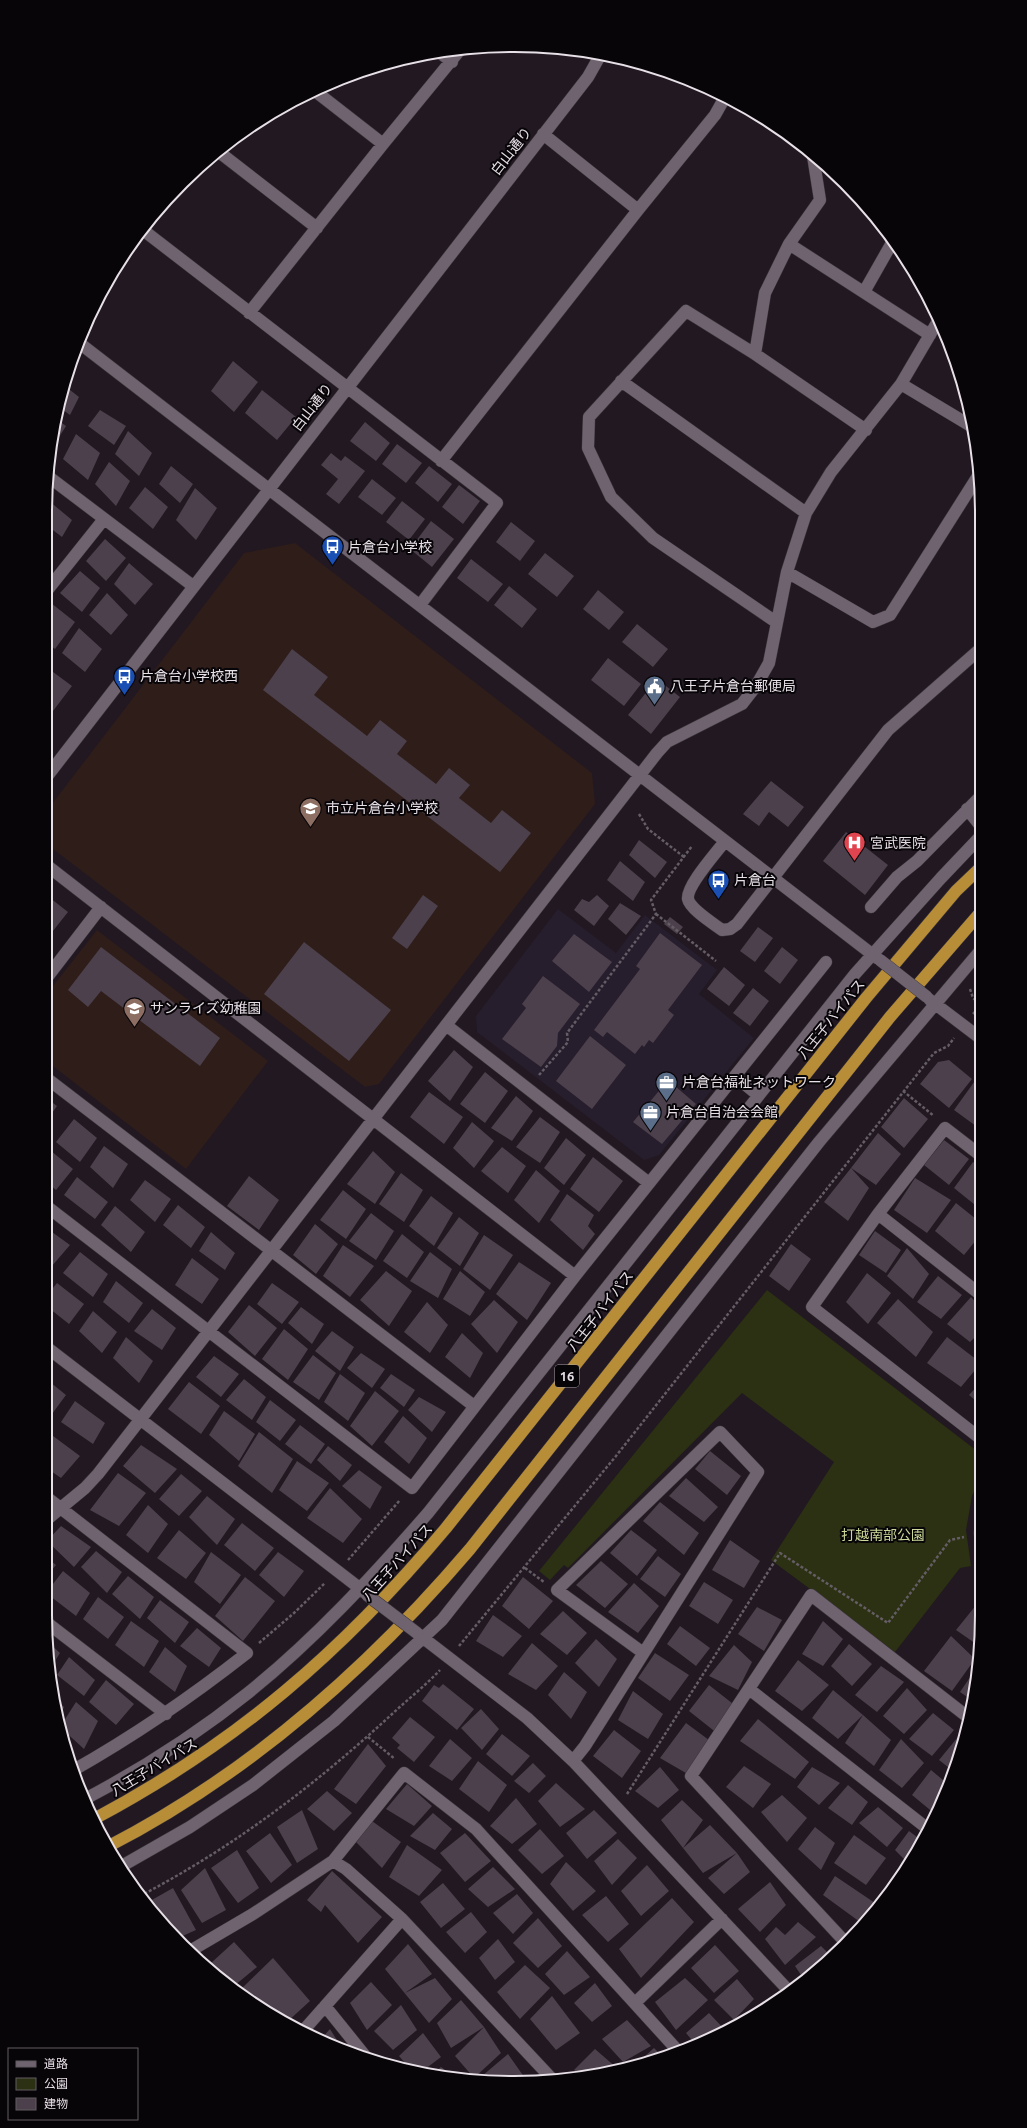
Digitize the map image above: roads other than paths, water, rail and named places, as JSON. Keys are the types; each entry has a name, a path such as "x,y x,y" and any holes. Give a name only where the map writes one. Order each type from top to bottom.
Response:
{"highway":[{"name":"八王子バイパス","path":"99,1816 157,1785 205,1754 261,1712 324,1658 406,1576 446,1528 866,998 956,892 975,873"},
{"name":"16","path":"113,1844 173,1811 220,1780 280,1736 346,1680 429,1597 470,1549 890,1017 975,918"}],"street":[{"path":"249,313 383,144 456,56"},
{"path":"446,57 452,62"},
{"name":"白山通り","path":"52,770 268,488 588,76 598,60"},
{"path":"320,95 383,144"},
{"path":"442,461 715,114 722,102"},
{"path":"543,134 638,210"},
{"path":"223,155 316,228"},
{"path":"755,354 765,293 789,244 820,200 814,164"},
{"path":"147,233 497,503 420,605"},
{"path":"789,244 930,335"},
{"path":"864,292 889,246"},
{"path":"776,622 653,538 611,497 588,448 589,417 621,380 686,311 755,354 866,430"},
{"path":"52,1515 85,1488 98,1474 667,742 742,704 756,686 768,663 787,572 806,513 831,472 866,430 901,384 935,326"},
{"path":"83,346 975,1034"},
{"path":"621,380 806,513"},
{"path":"901,384 966,423"},
{"path":"53,479 193,586"},
{"path":"787,572 873,622 890,615 974,482"},
{"path":"52,584 104,519"},
{"path":"725,840 690,888 688,900 693,908 722,930 730,929 737,924 888,730 975,654"},
{"path":"871,907 897,877 917,861 975,802"},
{"path":"967,809 975,819"},
{"path":"89,1796 150,1761 248,1693 363,1592 428,1513 758,1095 975,843"},
{"path":"52,870 575,1276"},
{"path":"52,971 101,908"},
{"path":"126,1864 190,1827 253,1785 334,1721 420,1636 442,1620 931,1000 975,956"},
{"path":"52,1210 412,1488 575,1276 826,962"},
{"path":"446,1025 649,1183"},
{"path":"735,1076 758,1095"},
{"path":"52,1082 474,1406"},
{"path":"975,1151 945,1128 878,1214 812,1307 975,1433"},
{"path":"878,1214 975,1290"},
{"path":"52,1351 527,1718 572,1761 785,1987"},
{"path":"572,1761 584,1746 642,1652 758,1472 720,1432 558,1590 642,1652"},
{"path":"52,1501 247,1653 166,1714 124,1741 78,1768"},
{"path":"842,1939 691,1776 811,1595 964,1713"},
{"path":"52,1627 166,1714"},
{"path":"749,1689 924,1825"},
{"path":"195,1948 253,1914 333,1861 404,1773 476,1829 675,2047"},
{"path":"333,1861 346,1869 402,1920 548,2075"},
{"path":"635,2003 722,1919"},
{"path":"307,2027 402,1920"},
{"path":"325,2006 361,2050"}],"place":[{"name":"片倉台小学校","path":"333,566"},
{"name":"片倉台小学校西","path":"124,696"},
{"name":"八王子片倉台郵便局","path":"654,706"},
{"name":"市立片倉台小学校","path":"311,828"},
{"name":"宮武医院","path":"855,862"},
{"name":"片倉台","path":"719,900"},
{"name":"サンライズ幼稚園","path":"135,1028"},
{"name":"片倉台福祉ネットワーク","path":"667,1102"},
{"name":"片倉台自治会会館","path":"650,1132"}],"park label":[{"name":"打越南部公園","path":"883,1535"}]}
